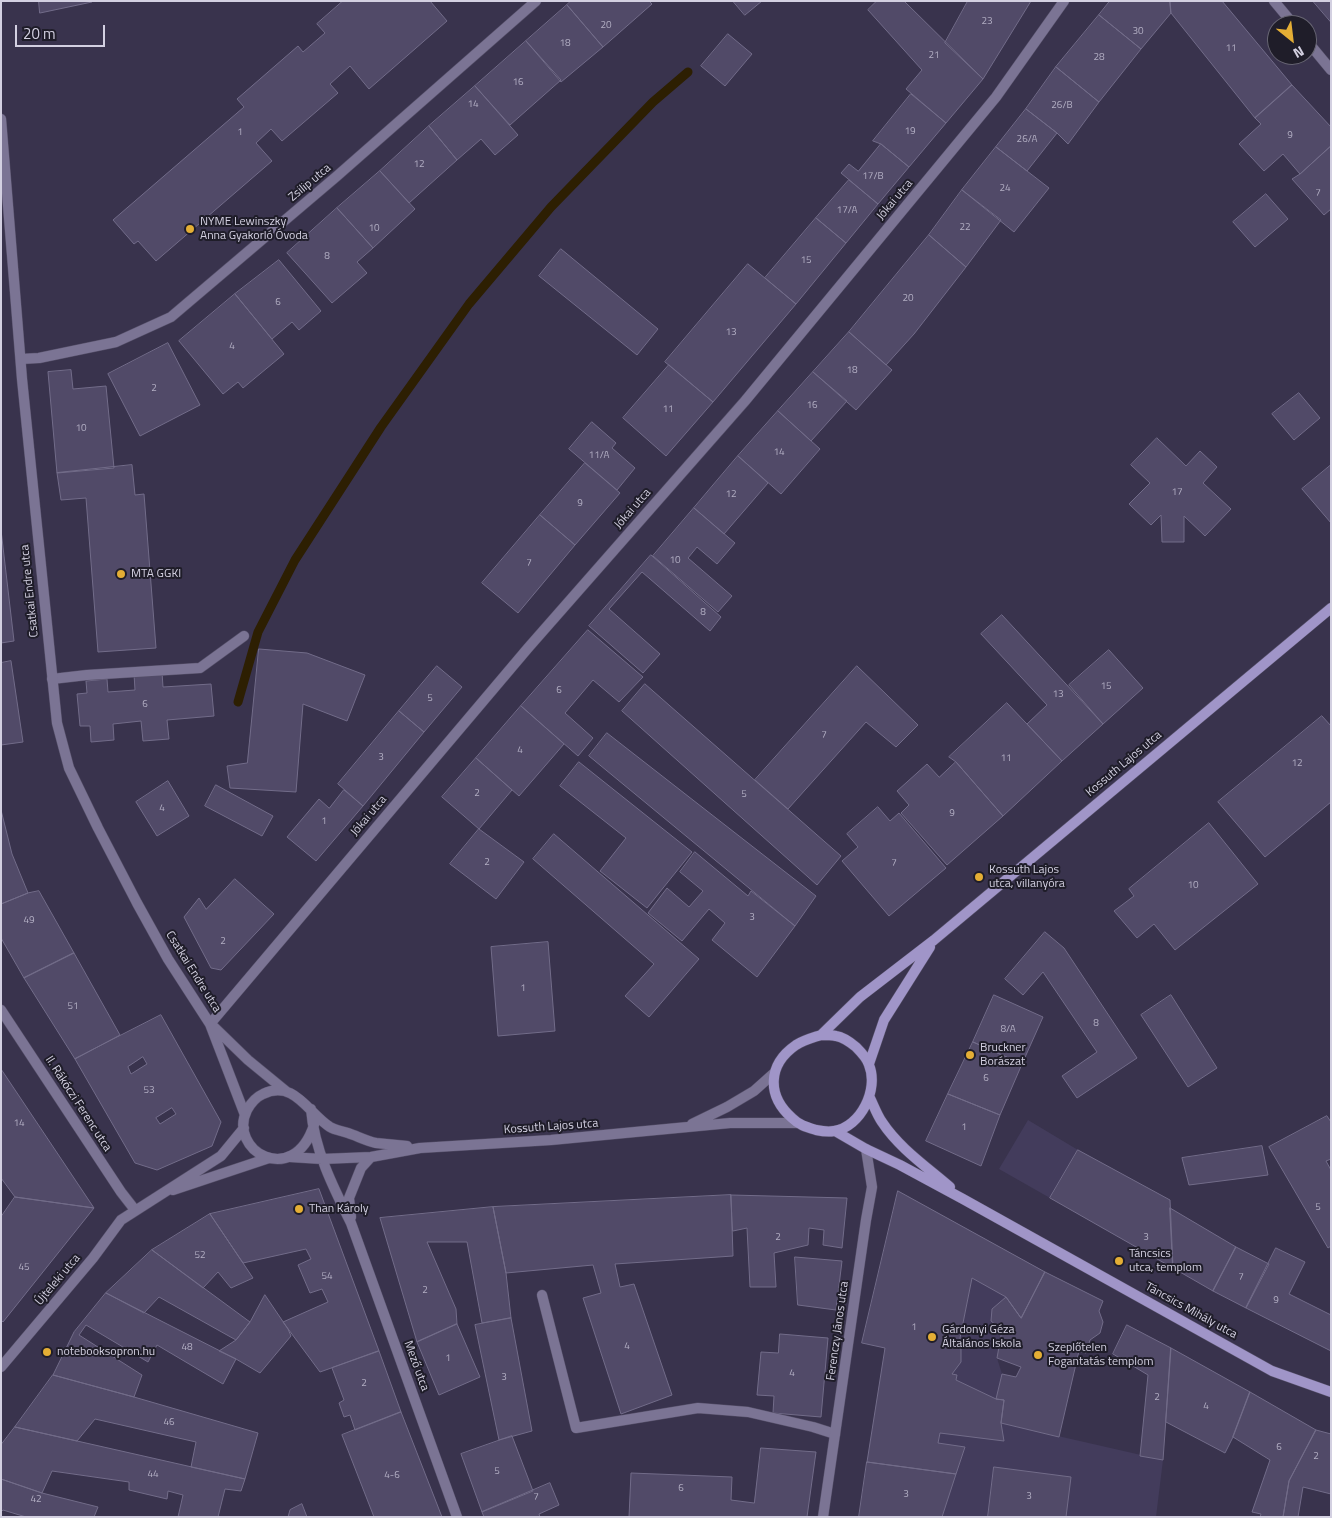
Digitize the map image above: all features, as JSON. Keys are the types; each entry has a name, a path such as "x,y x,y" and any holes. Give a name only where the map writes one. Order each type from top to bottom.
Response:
{"street":[{"name":"Zsilip utca","path":"21,360 40,358 116,342 171,317 337,176 536,1"},
{"name":"Jókai utca","path":"210,1024 528,648 776,363 996,97 1064,1"},
{"path":"1274,1 1286,15"},
{"path":"1317,53 1331,70"},
{"name":"Csatkai Endre utca","path":"1,119 21,360 56,723 69,768 137,903 168,959 210,1024 245,1115"},
{"name":"Kossuth Lajos utca","path":"821,1035 860,997 934,940 1331,608"},
{"path":"52,679 200,668 244,636"},
{"name":"Kossuth Lajos utca","path":"869,1064 884,1020 934,940"},
{"name":"II. Rákóczi Ferenc utca","path":"1,1010 121,1192 135,1210"},
{"name":"Csatkai Endre utca","path":"210,1024 248,1060 288,1092"},
{"path":"821,1035 836,1036 860,1051 869,1064 872,1073 870,1098 856,1119 836,1131 820,1131 797,1123 778,1103 774,1088 774,1074 782,1058 808,1039 821,1035"},
{"name":"Kossuth Lajos utca","path":"684,1128 748,1095 774,1074"},
{"path":"288,1092 311,1109 314,1125 309,1140 290,1157 268,1158 252,1147 248,1141 244,1128 245,1115 255,1100 264,1093 288,1092"},
{"name":"Táncsics Mihály utca","path":"870,1098 882,1122 893,1136 964,1200"},
{"name":"Kossuth Lajos utca","path":"311,1109 330,1127 375,1142 420,1148"},
{"name":"Kossuth Lajos utca","path":"290,1157 322,1159 371,1157 420,1148 551,1140 730,1123 797,1123"},
{"name":"Mező utca","path":"314,1125 322,1159 351,1223 456,1517"},
{"name":"Újteleki utca","path":"3,1362 87,1265 121,1220 221,1156 244,1128"},
{"name":"Táncsics Mihály utca","path":"836,1131 1272,1371 1331,1392"},
{"name":"Ferenczy János utca","path":"823,1517 872,1187 866,1149"},
{"name":"Mező utca","path":"351,1223 349,1198 361,1168 371,1157"},
{"name":"Újteleki utca","path":"135,1210 169,1192 268,1158"},
{"path":"542,1295 576,1428 698,1408 748,1412 835,1434"}],"shaded area":[{"path":"1028,1120 1078,1150 1050,1198 999,1169"},
{"name":"Gárdonyi Géza Általános Iskola","path":"898,1191 1045,1272 1021,1318 1006,1297 992,1309 991,1321 1002,1330 997,1358 1002,1374 996,1399 1004,1400 1001,1423 1163,1460 1156,1517 859,1517 885,1348 862,1343"}],"building":[{"path":"39,1 92,1 92,2 40,13"},
{"path":"343,1 430,1 447,21 369,89 350,66 330,84 338,93 282,141 271,129 256,143 272,161 156,261 138,241 134,244 113,220 244,107 237,99 298,46 303,52 325,33 317,24"},
{"path":"571,1 649,1 652,4 603,47 567,5"},
{"path":"733,1 762,1 745,15"},
{"path":"877,1 904,1 983,79 946,123 906,89 922,70 868,10"},
{"path":"968,1 1031,1 983,79 945,43"},
{"path":"1110,1 1170,1 1171,13 1141,49 1099,15"},
{"path":"1170,1 1222,1 1267,55 1267,65 1275,65 1292,85 1255,118 1171,13"},
{"path":"1313,1 1331,1 1331,22"},
{"path":"567,5 603,47 561,82 526,41"},
{"path":"1099,15 1141,49 1099,102 1056,67"},
{"path":"728,34 752,54 725,86 701,66"},
{"path":"526,41 561,80 510,125 475,86"},
{"path":"1056,67 1099,102 1068,144 1026,109"},
{"path":"1292,85 1331,127 1331,146 1300,174 1283,154 1264,171 1239,144 1261,124 1255,118"},
{"path":"475,86 518,135 495,155 481,139 457,160 429,126"},
{"path":"911,94 946,123 909,167 881,144 873,141"},
{"path":"1026,109 1057,133 1027,171 996,147"},
{"path":"429,126 457,160 409,203 380,171"},
{"path":"881,144 909,167 878,204 841,173 849,164 858,171"},
{"path":"1331,146 1331,209 1324,215 1292,179"},
{"path":"996,147 1049,188 1014,232 962,190"},
{"path":"380,171 415,209 373,248 337,208"},
{"path":"849,180 878,204 846,243 816,218"},
{"path":"962,190 1001,220 966,267 929,235"},
{"path":"1266,194 1288,219 1255,247 1233,222"},
{"path":"337,208 373,248 357,262 367,273 332,303 287,253"},
{"path":"816,218 846,243 796,304 765,278"},
{"path":"929,235 966,267 914,334 886,365 849,332"},
{"path":"561,249 658,329 637,355 539,276"},
{"path":"279,260 321,311 299,330 292,322 272,339 235,294"},
{"path":"748,264 796,304 713,402 665,362"},
{"path":"235,294 284,354 243,388 238,382 223,394 179,341"},
{"path":"849,332 892,370 856,410 813,372"},
{"path":"168,343 200,405 140,436 108,374"},
{"path":"669,365 713,402 666,456 623,418"},
{"path":"71,370 73,389 106,386 114,468 57,473 48,372"},
{"path":"813,372 847,401 811,441 778,411"},
{"path":"1299,393 1320,418 1294,440 1272,414"},
{"path":"778,411 820,449 781,494 738,456"},
{"path":"592,422 616,443 612,448 635,468 617,490 569,449"},
{"path":"1157,438 1186,466 1200,451 1217,467 1203,483 1231,509 1205,536 1184,516 1184,542 1162,542 1161,515 1151,525 1129,504 1150,483 1131,465"},
{"path":"738,456 768,483 724,534 694,508"},
{"path":"585,463 620,493 575,545 540,515"},
{"name":"MTA GGKI","path":"132,465 135,495 144,494 156,648 98,652 86,498 61,500 57,473"},
{"path":"1331,465 1331,523 1302,489"},
{"path":"694,508 735,543 717,564 697,547 688,558 732,596 718,612 653,556"},
{"path":"540,515 575,545 518,613 482,583"},
{"path":"1,530 14,641 1,643"},
{"path":"651,555 721,617 710,631 642,572 609,609 660,654 643,673 589,626"},
{"path":"1002,615 1103,724 1062,761 1027,724 1047,705 981,634"},
{"path":"588,630 643,677 619,702 593,680 565,713 593,738 578,756 521,706"},
{"path":"259,649 307,653 365,675 347,721 303,704 296,792 230,788 227,766 247,763"},
{"path":"1109,650 1143,688 1103,724 1069,685"},
{"path":"11,661 23,742 1,745 1,663"},
{"path":"437,666 462,687 424,732 399,711"},
{"path":"857,666 918,725 896,747 866,722 788,809 755,780"},
{"path":"162,672 163,687 211,684 214,716 167,720 169,739 143,741 141,721 113,724 114,740 91,742 90,726 80,726 77,694 87,693 86,681 107,679 108,692 135,690 134,674"},
{"path":"645,684 841,856 817,885 622,711"},
{"path":"1007,703 1062,761 1003,816 956,762 949,757"},
{"path":"521,706 564,744 519,796 476,758"},
{"path":"399,711 424,732 363,806 338,784"},
{"path":"1322,716 1331,726 1331,802 1265,857 1218,802"},
{"path":"607,733 816,896 795,926 589,756"},
{"path":"476,758 512,790 479,829 442,797"},
{"path":"579,762 692,852 647,908 600,871 626,838 560,786"},
{"path":"956,762 1003,816 947,865 901,813 909,805 897,791 927,764 939,777"},
{"path":"168,781 189,816 157,836 136,802"},
{"path":"216,785 273,816 262,836 205,806"},
{"path":"344,790 363,806 316,861 287,837 319,799 329,808"},
{"path":"878,807 890,821 899,813 946,868 889,916 842,861 858,847 847,834"},
{"path":"1,810 12,854 28,893 1,904"},
{"path":"1209,823 1258,884 1175,950 1154,924 1137,938 1114,911 1134,896 1129,889"},
{"path":"479,829 524,862 496,899 450,864"},
{"path":"554,834 699,959 649,1017 625,996 654,964 533,859"},
{"path":"695,852 748,896 751,891 795,926 757,977 712,940 725,923 709,909 682,941 648,913 667,888 689,907 703,891 680,872"},
{"path":"235,879 274,914 221,970 211,968 184,917 199,898 206,909"},
{"path":"39,891 74,953 24,978 1,938 1,904 28,893"},
{"path":"1045,932 1064,948 1137,1058 1077,1098 1062,1076 1097,1052 1043,972 1023,995 1005,979"},
{"path":"548,942 555,1031 498,1036 491,947"},
{"path":"74,953 120,1035 75,1059 24,978"},
{"path":"994,995 1043,1017 1022,1064 973,1042"},
{"path":"1171,995 1217,1068 1188,1087 1141,1015"},
{"path":"161,1015 221,1122 212,1146 157,1170 135,1163 75,1059","holes":["143,1057 147,1064 131,1074 128,1067","172,1108 176,1114 160,1124 156,1118"]},
{"path":"973,1042 1022,1064 1000,1115 948,1094"},
{"path":"1,1069 94,1208 15,1197 1,1178"},
{"path":"948,1094 1000,1115 981,1166 926,1141"},
{"path":"1327,1116 1331,1122 1331,1159 1326,1161 1331,1170 1331,1246 1328,1248 1269,1147"},
{"path":"1262,1146 1268,1175 1189,1185 1182,1158"},
{"path":"1078,1150 1170,1200 1173,1268 1050,1198"},
{"path":"319,1189 379,1351 320,1372 283,1322 328,1302 322,1289 310,1293 298,1265 311,1259 306,1249 243,1263 210,1214"},
{"name":"Gárdonyi Géza Általános Iskola","path":"898,1191 1045,1272 1021,1318 1006,1297 972,1278 960,1338 961,1362 952,1374 957,1375 956,1380 996,1399 1004,1400 1001,1423 1004,1441 940,1433 938,1443 965,1447 956,1474 867,1462 885,1348 862,1343"},
{"path":"731,1195 847,1198 842,1248 823,1245 824,1230 809,1228 808,1245 774,1253 776,1287 750,1287 747,1228 733,1231"},
{"path":"731,1195 733,1256 615,1264 620,1287 634,1284 672,1395 621,1414 583,1298 601,1293 593,1265 506,1273 493,1207"},
{"path":"15,1197 94,1208 3,1322 1,1320 1,1217"},
{"path":"493,1207 506,1273 511,1318 482,1323 467,1242 427,1242 456,1309 457,1324 417,1342 380,1218"},
{"path":"1170,1208 1236,1247 1213,1291 1173,1268"},
{"path":"210,1214 253,1278 231,1288 218,1272 203,1288 152,1250"},
{"path":"1236,1247 1269,1264 1246,1308 1213,1291"},
{"path":"1276,1248 1305,1262 1289,1294 1331,1315 1331,1351 1246,1308"},
{"path":"152,1250 250,1322 236,1340 159,1297 144,1313 106,1293"},
{"path":"795,1257 842,1261 836,1310 798,1305"},
{"name":"Szeplőtelen Fogantatás templom","path":"1045,1272 1103,1301 1099,1311 1103,1322 1100,1333 1090,1340 1086,1353 1079,1351 1059,1437 1001,1423 1004,1400 996,1399 1002,1374 1016,1377 1021,1367 997,1358 1002,1330 991,1321 992,1309 1006,1297 1021,1318"},
{"path":"106,1293 236,1359 223,1384 157,1345 148,1362 86,1325 79,1335 142,1375 134,1397 53,1375 74,1332"},
{"path":"265,1295 291,1336 260,1373 219,1351 236,1340 250,1322"},
{"path":"511,1318 532,1431 499,1440 475,1325"},
{"path":"457,1324 480,1377 439,1395 417,1342"},
{"path":"1127,1325 1171,1348 1163,1460 1140,1456 1148,1375 1113,1354"},
{"path":"780,1334 828,1338 821,1417 773,1413 774,1396 757,1395 761,1352 778,1353"},
{"path":"1171,1348 1250,1392 1225,1453 1166,1422"},
{"path":"379,1351 401,1412 355,1430 350,1415 344,1417 339,1403 344,1400 332,1368"},
{"path":"53,1375 258,1433 245,1479 191,1467 196,1442 95,1419 77,1441 15,1427"},
{"path":"1250,1392 1316,1430 1289,1481 1283,1517 1260,1517 1261,1514 1252,1512 1270,1460 1233,1437"},
{"path":"401,1412 442,1517 374,1517 342,1435"},
{"path":"15,1427 245,1479 241,1491 225,1489 218,1517 178,1517 183,1495 168,1491 167,1499 129,1490 129,1482 52,1471 42,1493 1,1479 1,1445"},
{"path":"1316,1430 1331,1434 1331,1494 1303,1487 1298,1517 1283,1517 1289,1481"},
{"path":"512,1436 533,1491 482,1512 461,1454"},
{"path":"761,1448 816,1452 807,1517 629,1517 631,1473 732,1477 731,1500 754,1503"},
{"path":"867,1462 956,1474 942,1517 859,1517"},
{"path":"994,1467 1071,1477 1066,1517 988,1517"},
{"path":"1,1479 42,1493 98,1507 94,1517 26,1517 3,1510 1,1512"},
{"path":"550,1483 559,1505 539,1514 540,1517 484,1517 482,1512"},
{"path":"302,1504 307,1517 288,1517 290,1510"}],"waterway":[{"path":"238,702 258,632 295,560 381,427 469,304 551,207 653,102 688,72"}],"place":[{"name":"NYME Lewinszky Anna Gyakorló Óvoda","path":"190,229"},
{"name":"MTA GGKI","path":"121,574"},
{"name":"Kossuth Lajos utca, villanyóra","path":"979,877"},
{"name":"Bruckner Borászat","path":"970,1055"},
{"name":"Than Károly","path":"299,1209"},
{"name":"Táncsics utca, templom","path":"1119,1261"},
{"name":"Gárdonyi Géza Általános Iskola","path":"932,1337"},
{"name":"notebooksopron.hu","path":"47,1352"},
{"name":"Szeplőtelen Fogantatás templom","path":"1038,1355"}]}
